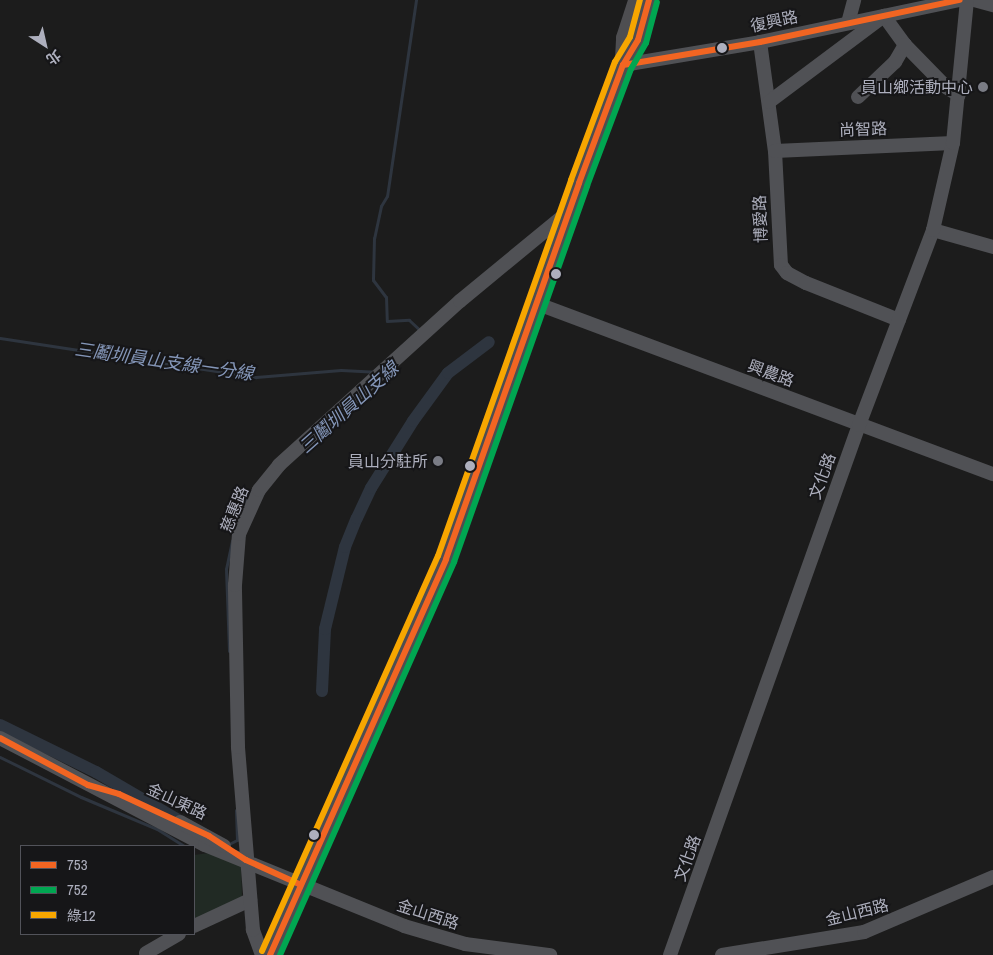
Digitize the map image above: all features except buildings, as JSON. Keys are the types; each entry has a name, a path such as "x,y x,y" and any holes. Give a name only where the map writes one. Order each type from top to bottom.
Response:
{"main road":[{"path":"624,65 625,38 637,0"},
{"path":"270,955 423,616 538,304 569,211 624,65 638,40 649,0"}],"street":[{"path":"848,23 854,0"},
{"name":"復興路","path":"624,65 760,42 960,0"},
{"name":"文化路","path":"670,955 859,424 933,230 954,143 967,0"},
{"path":"974,0 993,5"},
{"path":"769,102 884,16 906,45 946,87 959,95"},
{"name":"博愛路","path":"760,42 775,151 781,266 787,273 806,283 899,320"},
{"path":"858,98 894,62 906,45"},
{"name":"尚智路","path":"775,151 954,143"},
{"name":"慈惠路","path":"262,955 254,930 250,900 238,747 235,586 239,534 259,490 278,465 395,359 569,211"},
{"path":"933,230 993,247"},
{"name":"興農路","path":"538,304 993,474"},
{"name":"金山東路","path":"0,738 205,845 246,860 301,885"},
{"name":"金山西路","path":"722,955 864,932 993,877"},
{"name":"金山西路","path":"301,885 404,926 465,944 550,955"},
{"path":"195,926 250,900"},
{"path":"146,953 177,935"}],"shaded area":[{"path":"209,853 241,863 242,897 195,921 195,855"}],"waterway":[{"name":"三鬮圳員山支線","path":"416,0 387,196 381,206 374,238 373,280 386,297 387,321 409,320 421,331"},
{"name":"三鬮圳員山支線一分線","path":"0,338 256,377 341,370 375,372"},
{"path":"322,691 325,629 345,547 371,488 413,421 448,373 489,342"},
{"name":"三鬮圳員山支線","path":"235,528 248,493 255,488"},
{"name":"三鬮圳員山支線","path":"229,651 226,569 232,541"},
{"path":"0,725 96,772 190,827"},
{"path":"0,757 81,797 157,829 182,845"},
{"name":"三鬮圳員山支線","path":"227,845 237,840 236,810"}],"transit line":[{"name":"綠12","path":"262,951 438,556 571,180 615,62 630,37 640,0"},
{"name":"753","path":"270,955 446,559 579,183 623,65 638,40 649,0"},
{"name":"753","path":"623,65 760,42 960,0"},
{"name":"752","path":"280,955 454,562 587,186 631,69 646,43 657,2"},
{"name":"753","path":"0,738 88,785 119,794 209,836 246,860 301,885"}],"place":[{"name":"員山鄉活動中心","path":"983,87"},
{"name":"員山分駐所","path":"438,461"}]}
